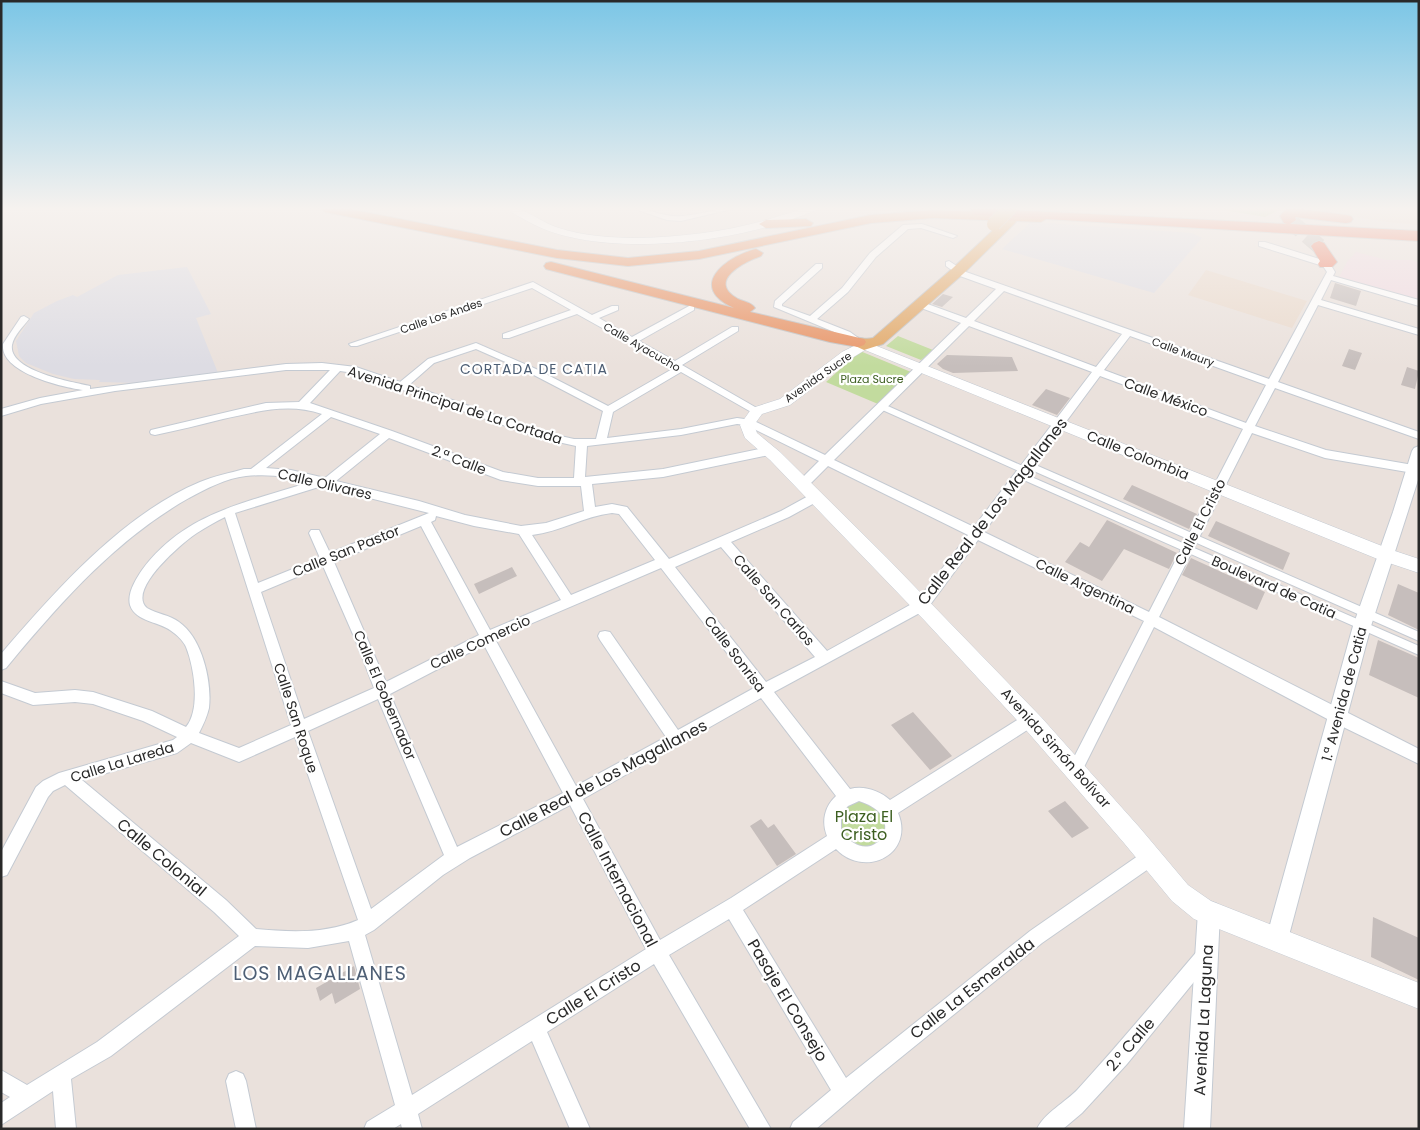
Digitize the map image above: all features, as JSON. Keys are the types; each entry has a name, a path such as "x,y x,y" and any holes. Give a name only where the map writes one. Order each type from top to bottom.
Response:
{"highway":[{"path":"531,261 830,337 861,343"},
{"path":"617,261 641,261"},
{"path":"736,261 722,272 718,283 722,292 734,303 758,312 831,330 861,343"},
{"path":"1328,261 1328,270"}],"main road":[{"name":"Avenida Sucre","path":"757,413 785,402 847,355 871,333 953,268 959,261"},
{"name":"Avenida Sucre","path":"861,343 878,341 919,304 961,261"},
{"name":"Calle Colombia","path":"861,343 1218,488 1386,555 1419,566"},
{"name":"Avenida Simón Bolívar","path":"757,413 747,430 750,435 769,451 988,673 1151,857 1180,893 1190,902 1209,912 1419,996"}],"street":[{"path":"811,320 845,290 869,261"},
{"path":"1307,261 1419,303"},
{"path":"819,266 778,303 778,307 847,334 861,343"},
{"name":"Calle Maury","path":"953,268 1002,288 1419,436"},
{"name":"Calle El Cristo","path":"1075,770 1218,488 1316,302 1328,270"},
{"name":"Calle Ayacucho","path":"528,285 537,286 757,413"},
{"name":"Calle Los Andes","path":"354,344 528,285"},
{"name":"Calle Comercio","path":"1,687 33,698 75,696 93,698 147,716 189,736 239,755 382,691 488,637 665,563 723,542 785,514 809,491 827,461 1002,288"},
{"path":"1316,302 1419,332"},
{"name":"Calle México","path":"919,304 1295,446 1325,454 1417,463"},
{"path":"592,318 615,308"},
{"path":"632,341 690,308"},
{"path":"506,336 579,310"},
{"path":"24,318 9,339 4,351 10,358 21,366 44,377 73,386 101,390"},
{"path":"601,442 605,415 608,410 735,329"},
{"name":"Calle Real de Los Magallanes","path":"252,937 284,940 332,938 361,927 454,858 922,606 1128,332"},
{"path":"402,386 431,361 476,346 533,371 608,410"},
{"name":"Avenida Principal de La Cortada","path":"101,390 286,367 307,366 356,370 562,442 582,444 681,432 737,421 757,413"},
{"path":"302,405 338,368"},
{"path":"1,405 101,390"},
{"path":"1,413 40,400"},
{"name":"2.ª Calle","path":"155,432 266,406 302,405 388,433 512,479 538,482 582,482 663,473 769,451"},
{"name":"Boulevard de Catia","path":"881,406 1024,470 1187,549 1364,619 1419,637"},
{"path":"255,471 329,413"},
{"name":"Calle Argentina","path":"757,413 827,461 977,532 1151,619 1338,718 1419,757"},
{"path":"324,482 341,473 388,433"},
{"path":"582,444 582,482 590,513"},
{"name":"1.ª Avenida de Catia","path":"1277,938 1364,619 1417,463"},
{"name":"Boulevard de Catia","path":"1024,470 1193,537 1364,619 1419,651"},
{"name":"Calle Olivares","path":"1,664 50,607 101,557 153,513 179,496 232,476 255,471 284,472 420,505 441,513 522,531 554,527 590,513 612,508 623,510"},
{"name":"Calle La Lareda","path":"1,869 39,798 48,786 59,780 168,750 177,746 189,736 197,724 203,698 203,684 191,644 175,626 139,609 136,604 137,593 142,580 150,569 194,529 229,512 324,482"},
{"name":"Calle Sonrisa","path":"623,510 847,797"},
{"name":"Calle San Roque","path":"229,512 252,590 299,729 361,927 412,1129"},
{"name":"Calle San Pastor","path":"252,590 441,513"},
{"name":"Calle Internacional","path":"424,520 657,952 761,1129"},
{"path":"522,531 569,602"},
{"name":"Calle El Gobernador","path":"314,533 362,639 382,691 454,858"},
{"name":"Calle San Carlos","path":"723,542 825,659"},
{"path":"605,636 676,740"},
{"path":"889,810 1030,720"},
{"name":"Calle Colonial","path":"70,780 220,906 252,937"},
{"path":"858,794 866,795 881,802 889,810 894,823 893,839 883,850 868,855 860,854 844,847 832,825 832,817 838,804 847,797 858,794"},
{"name":"Calle El Cristo","path":"374,1129 470,1071 838,839"},
{"name":"Calle La Esmeralda","path":"800,1129 1036,937 1151,857"},
{"name":"Pasaje El Consejo","path":"732,907 844,1092"},
{"name":"Avenida La Laguna","path":"1196,1129 1209,912"},
{"path":"1,1115 26,1097 104,1049 252,937"},
{"name":"2.° Calle","path":"1046,1129 1076,1106 1120,1057 1207,953"},
{"path":"536,1028 580,1129"},
{"path":"62,1074 66,1129"},
{"path":"1,1080 26,1097"},
{"path":"236,1080 246,1129"}],"shaded area":[{"path":"1043,261 1182,261 1154,293"},
{"path":"1414,261 1419,263 1419,300 1339,277 1347,262"},
{"path":"187,267 211,314 196,318 218,373 138,383 99,382 100,380 74,379 53,374 26,363 19,356 16,341 34,313 73,295 77,297 118,275"},
{"path":"1206,270 1307,301 1292,328 1188,295"}],"green space":[{"path":"898,336 933,350 921,360 886,346"},
{"name":"Plaza Sucre","path":"860,351 911,372 878,404 826,382"},
{"name":"Plaza El Cristo","path":"859,798 887,816 883,845 861,850 839,833 840,808"}],"building":[{"path":"1335,283 1361,291 1356,306 1330,298"},
{"path":"943,294 953,297 942,307 932,304"},
{"path":"1349,349 1362,353 1355,370 1342,366"},
{"path":"947,355 1012,357 1018,371 953,373 937,364"},
{"path":"1407,367 1419,371 1415,389 1401,385"},
{"path":"1046,389 1070,398 1057,415 1032,405"},
{"path":"1132,485 1197,514 1189,529 1123,499"},
{"path":"1107,520 1177,553 1169,569 1124,549 1102,581 1065,562 1080,542 1089,547"},
{"path":"1216,521 1290,553 1283,570 1208,536"},
{"path":"1191,558 1265,592 1257,610 1182,575"},
{"path":"512,567 517,576 479,594 474,584"},
{"path":"1398,584 1419,593 1419,630 1388,615"},
{"path":"1378,640 1419,658 1419,698 1369,675"},
{"path":"913,712 952,756 930,770 891,725"},
{"path":"1065,801 1089,828 1072,838 1048,811"},
{"path":"761,819 768,828 774,824 796,854 777,866 750,826"},
{"path":"1373,917 1419,938 1419,980 1371,957"},
{"path":"354,966 360,989 335,1004 332,993 320,1001 316,988"}],"district":[{"name":"CORTADA DE CATIA","path":"534,369"},
{"name":"LOS MAGALLANES","path":"320,973"}]}
